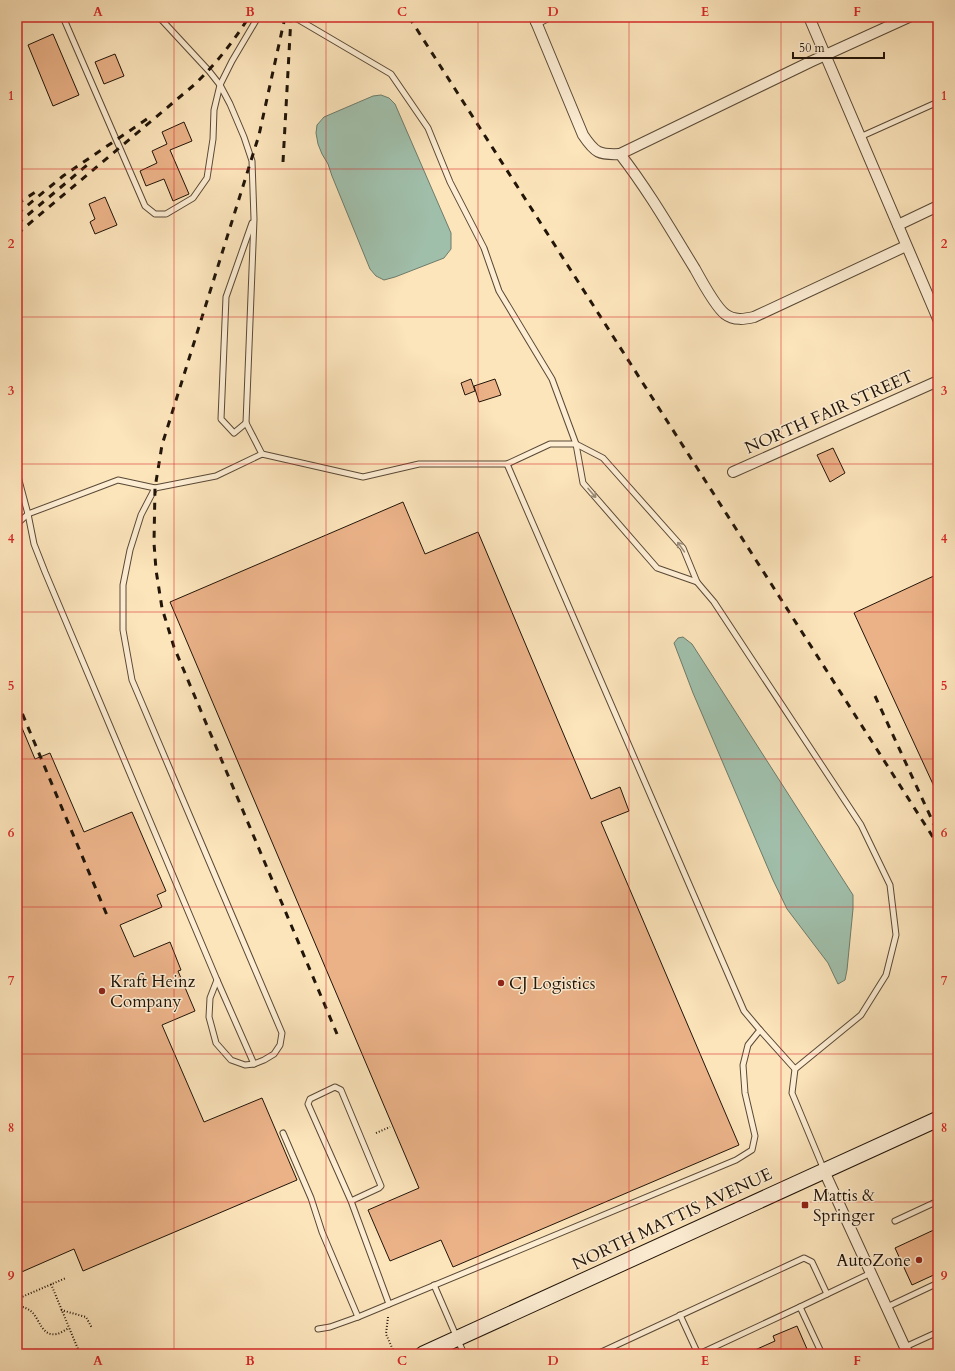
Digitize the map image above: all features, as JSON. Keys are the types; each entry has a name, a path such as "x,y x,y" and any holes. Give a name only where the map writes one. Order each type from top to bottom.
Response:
{"main road":[{"name":"NORTH MATTIS AVENUE","path":"423,1354 938,1119"}],"street":[{"path":"546,17 535,19 583,135 590,145 598,152 605,154 620,154 826,55 909,17"},
{"path":"809,17 938,319"},
{"path":"620,154 636,175 717,303 725,314 734,319 754,317 906,246"},
{"path":"898,225 938,206"},
{"name":"NORTH FAIR STREET","path":"733,472 938,381"},
{"path":"824,1171 907,1350"}],"lane":[{"path":"62,17 145,206 155,214 166,214 193,198 207,178 213,139 214,110 220,85 232,61 258,17"},
{"path":"159,17 220,85 230,104 252,161 254,219 246,423 262,454"},
{"path":"294,17 390,74 428,128 450,182 484,248 499,291 552,378 576,444 583,483 657,568 698,582"},
{"path":"860,137 938,102"},
{"path":"246,423 234,433 221,419 226,297 254,219"},
{"path":"17,524 28,514 118,480 155,488 216,476 262,454 363,477 418,464 508,464 550,444 576,444 603,458 683,548 698,582 714,602 861,825 890,885 896,935 886,975 861,1015 795,1069 792,1094 824,1171"},
{"path":"508,464 744,1011 795,1069"},
{"path":"17,473 34,544 44,572 254,1064"},
{"path":"155,488 141,515 130,550 123,585 122,630 132,680 282,1033 280,1045 274,1054 254,1064 245,1065 231,1060 216,1043 209,1017 210,998 217,980"},
{"path":"318,1329 330,1328 358,1317 736,1160 752,1150 755,1136 745,1093 742,1065 748,1045 760,1030"},
{"path":"350,1201 381,1186 341,1090 335,1087 310,1099 308,1104 350,1201 389,1304"},
{"path":"283,1133 311,1198 322,1232 358,1317"},
{"path":"895,1221 938,1201"},
{"path":"597,1354 804,1258 812,1262 827,1294"},
{"path":"680,1315 699,1354 871,1273"},
{"path":"887,1307 938,1283"},
{"path":"434,1285 464,1354"},
{"path":"800,1307 822,1354"},
{"path":"907,1350 938,1332"}],"path":[{"path":"376,1133 390,1127"},
{"path":"17,1299 66,1278"},
{"path":"50,1284 80,1354"},
{"path":"17,1305 26,1308 31,1312 38,1320 41,1328 48,1333 57,1334 69,1328"},
{"path":"62,1310 86,1317 92,1328"},
{"path":"388,1317 386,1334 393,1350"}],"shaded area":[{"path":"381,95 389,98 395,104 451,233 451,249 444,258 384,280 376,276 370,269 328,164 318,144 316,133 317,125 324,117 373,96"},
{"path":"683,637 692,644 853,895 847,970 845,980 838,984 828,963 787,909 773,880 693,693 674,643 678,638"}],"building":[{"path":"53,34 79,95 53,106 28,45"},
{"path":"115,54 124,76 104,84 95,62"},
{"path":"184,122 192,141 170,150 189,194 173,201 164,179 146,186 140,171 157,163 152,151 167,144 162,132"},
{"path":"105,197 117,225 95,234 90,222 95,219 89,204"},
{"path":"471,379 475,391 465,395 461,383"},
{"path":"495,379 501,395 479,402 474,386"},
{"path":"833,448 845,473 830,482 817,455"},
{"name":"CJ Logistics","path":"403,502 425,554 478,532 591,799 620,787 629,811 601,822 739,1145 453,1267 441,1240 390,1261 368,1210 419,1188 170,602"},
{"path":"938,574 938,795 854,613"},
{"name":"Kraft Heinz Company","path":"17,716 35,759 50,753 84,832 132,812 166,891 157,895 162,907 120,925 134,957 170,942 181,970 178,971 195,1011 162,1025 204,1122 262,1098 297,1180 83,1271 74,1249 17,1274"},
{"name":"AutoZone","path":"938,1228 938,1273 912,1285 895,1248"},
{"path":"797,1326 807,1349 797,1354 746,1354 775,1341 773,1336"}],"railway":[{"path":"17,234 194,85 224,52 249,17"},
{"path":"285,17 259,135 162,445 155,488 154,543 156,570 162,608 174,647 337,1034"},
{"path":"283,162 291,17"},
{"path":"409,17 938,845"},
{"path":"17,214 63,176 147,119"},
{"path":"17,224 92,161"},
{"path":"17,204 37,191"},
{"path":"875,696 938,833"},
{"path":"17,701 109,920"}],"place":[{"name":"CJ Logistics","path":"501,983"},
{"name":"Kraft Heinz Company","path":"102,991"},
{"name":"Mattis & Springer","path":"805,1205"},
{"name":"AutoZone","path":"919,1260"}]}
